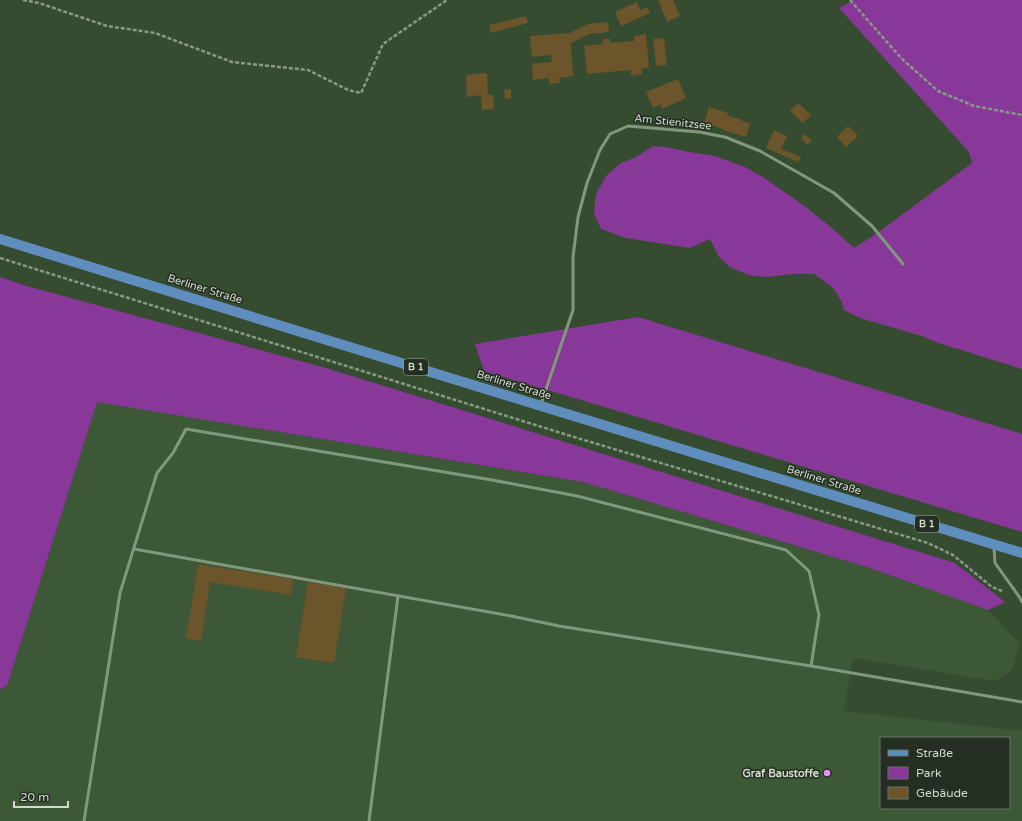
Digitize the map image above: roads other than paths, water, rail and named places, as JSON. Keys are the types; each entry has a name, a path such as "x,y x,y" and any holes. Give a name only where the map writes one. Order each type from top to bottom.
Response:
{"main road":[{"name":"Berliner Straße","path":"0,239 1022,553"}],"lane":[{"name":"Am Stienitzsee","path":"541,406 573,310 573,257 578,217 587,183 600,150 610,134 628,126 699,132 725,137 760,150 834,192 872,226 903,264"},
{"path":"84,821 120,593 158,473 173,453 186,430 492,480 577,496 786,550 810,571 819,615 811,666"},
{"path":"994,544 995,563 1022,602"},
{"path":"134,549 511,616 559,626 811,666 1022,702"},
{"path":"369,821 398,596"}],"place":[{"name":"Graf Baustoffe","path":"827,773"}]}
